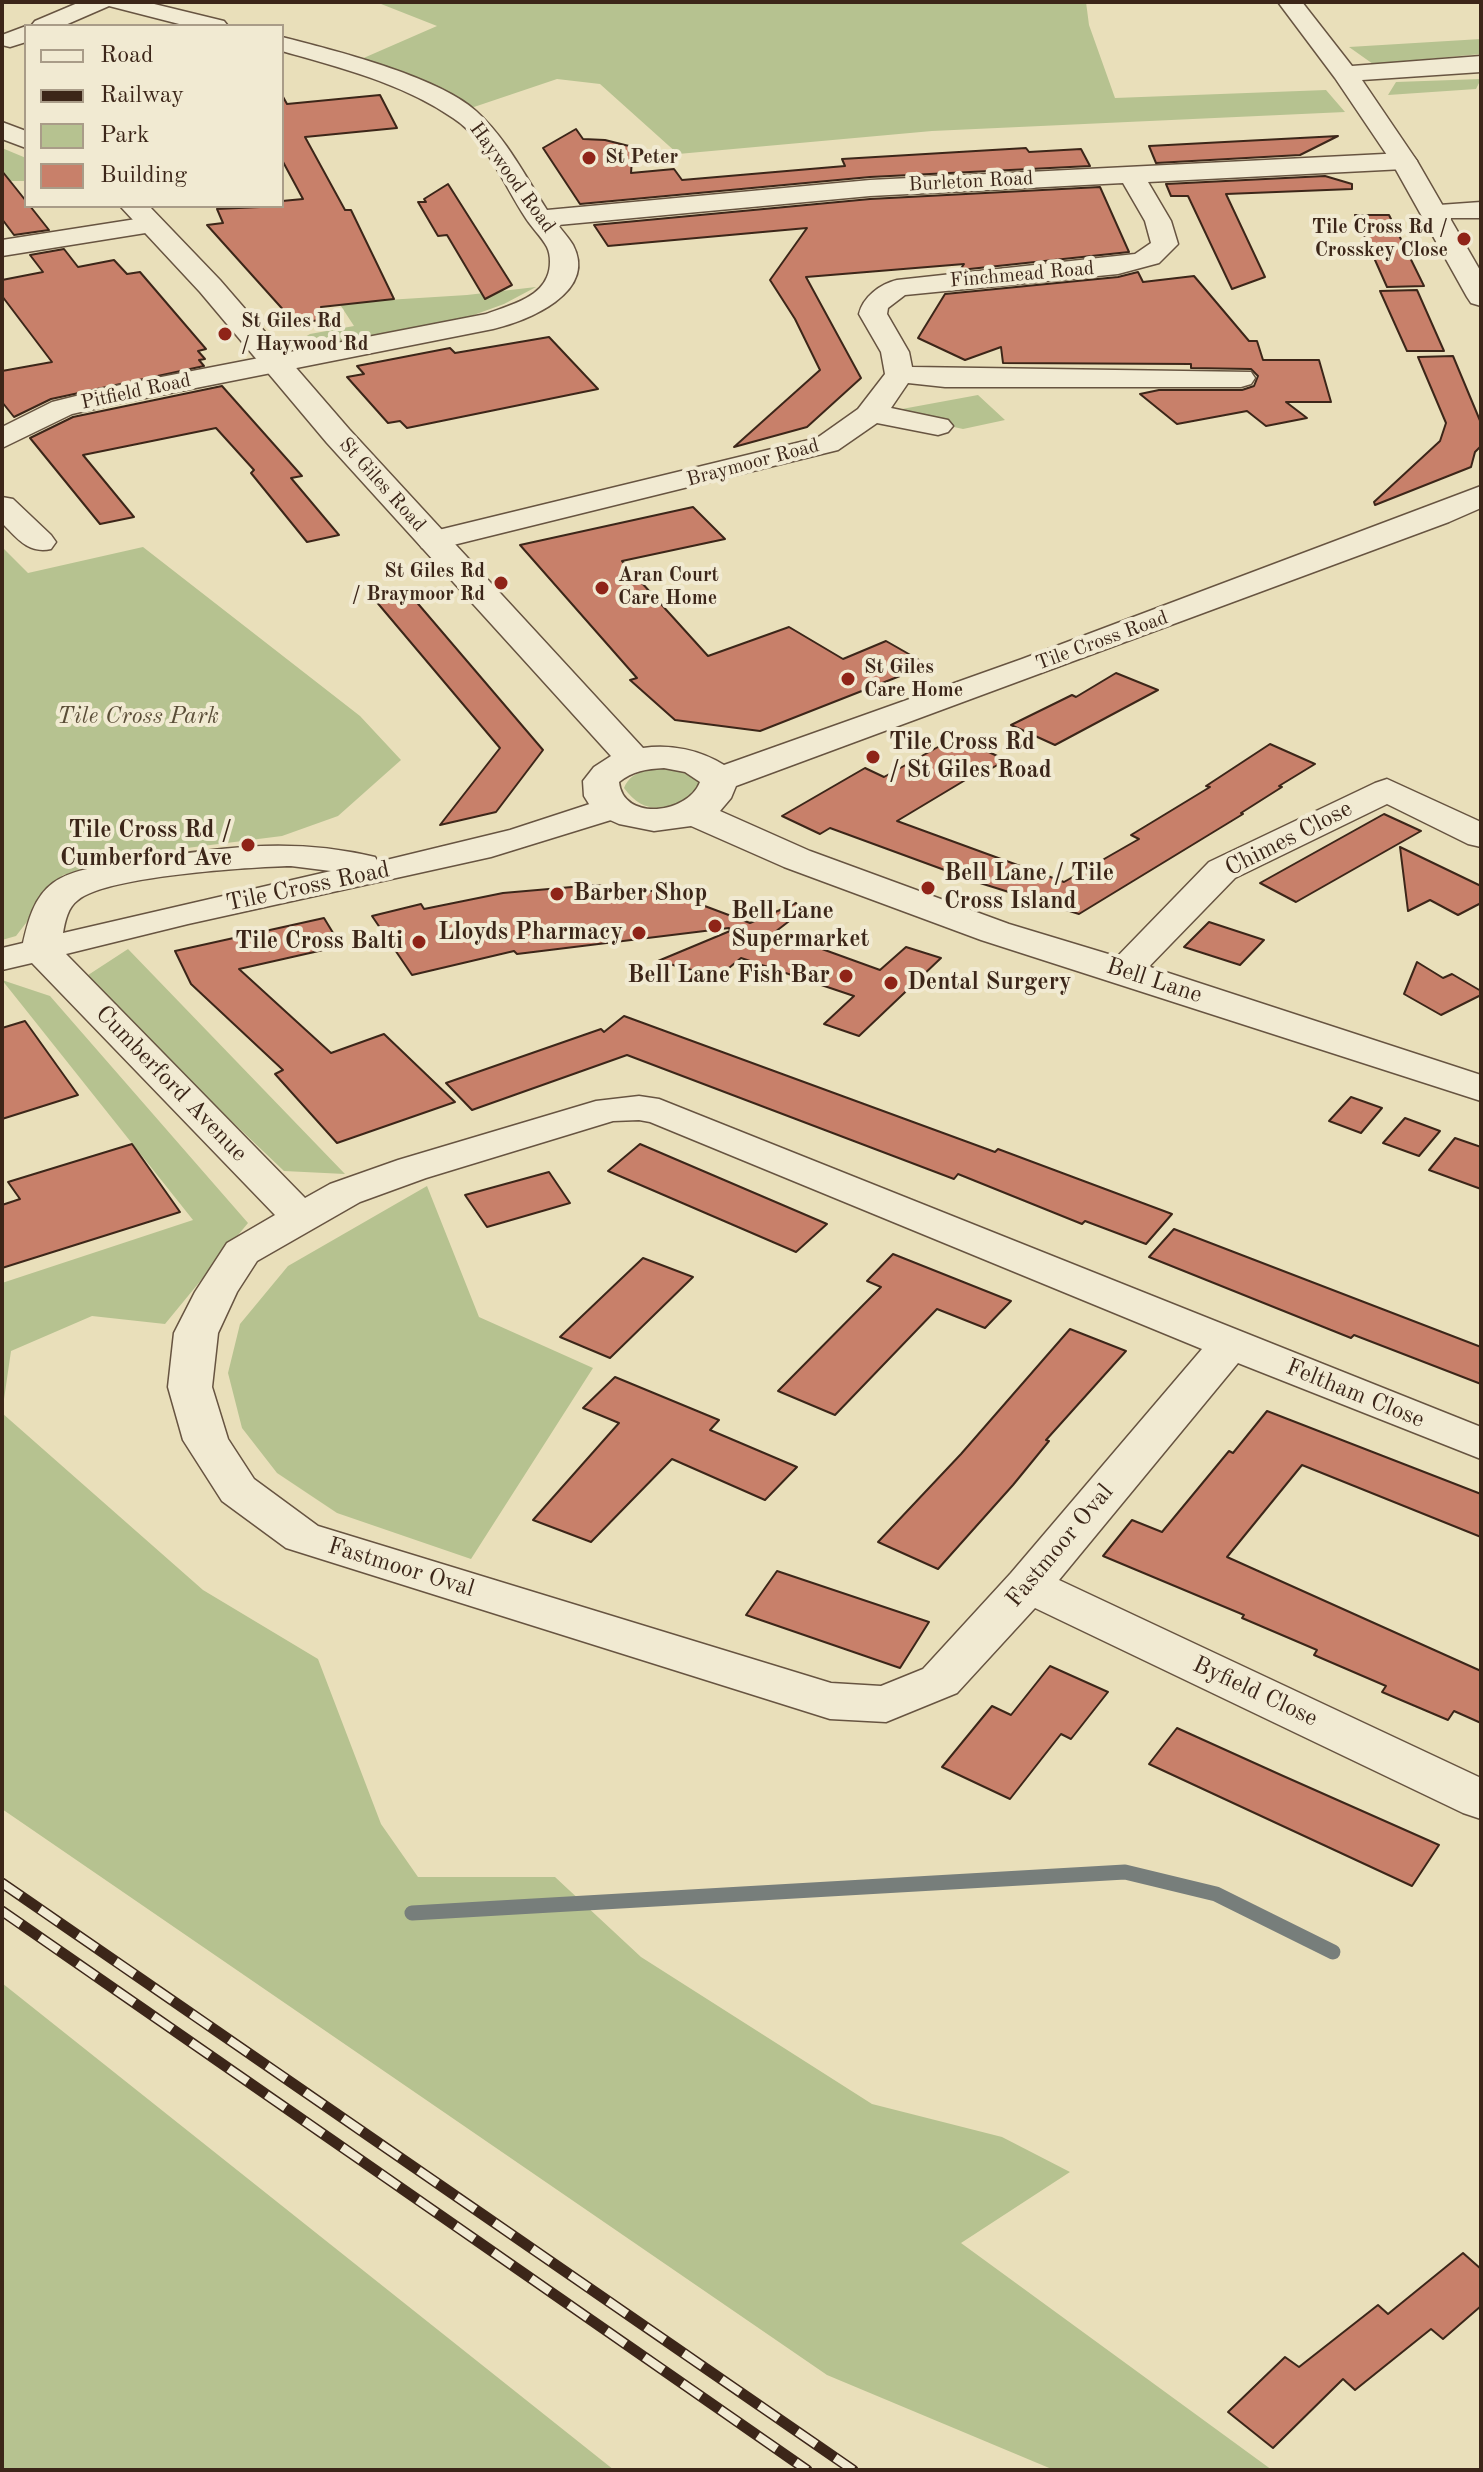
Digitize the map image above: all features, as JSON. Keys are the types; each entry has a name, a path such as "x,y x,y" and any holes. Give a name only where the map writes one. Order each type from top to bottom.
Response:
{"street":[{"path":"48,24 100,2"},
{"path":"118,2 208,24"},
{"path":"1290,2 1345,74 1404,161 1481,297"},
{"name":"Haywood Road","path":"277,365 493,321 533,306 560,281 564,262 561,247 539,219 492,144 465,114 393,76 284,45"},
{"path":"1345,74 1481,64"},
{"path":"2,130 24,138"},
{"name":"Burleton Road","path":"539,219 870,188 1404,161"},
{"name":"Finchmead Road","path":"899,374 895,352 873,314 875,305 897,288 1118,266 1150,259 1158,253 1165,244 1158,221 1130,173"},
{"path":"1434,212 1481,210"},
{"path":"2,248 141,215"},
{"name":"St Giles Road","path":"141,215 210,286 433,541 634,760"},
{"name":"Pitfield Road","path":"2,439 62,408 277,365"},
{"path":"899,374 945,378 1242,379"},
{"name":"Braymoor Road","path":"433,541 827,444 857,427 873,413 899,374"},
{"path":"873,413 938,426"},
{"name":"Tile Cross Road","path":"720,779 1019,672 1364,540 1438,515 1481,496"},
{"path":"2,506 40,542"},
{"path":"681,759 704,767 720,779 716,798 695,814 648,819 611,808 599,792 601,781 618,766 634,760 681,759"},
{"name":"Chimes Close","path":"1124,971 1222,870 1387,790 1481,836"},
{"name":"Tile Cross Road","path":"2,959 194,911 519,840 611,808"},
{"name":"Bell Lane","path":"695,814 797,859 995,932 1124,971 1481,1089"},
{"path":"40,949 47,920 57,899 68,889 95,879 226,857 278,855 393,869"},
{"name":"Cumberford Avenue","path":"40,949 302,1219"},
{"name":"Fastmoor Oval","path":"639,1108 659,1111 1230,1344 1028,1585 940,1681 886,1704 830,1701 302,1537 238,1490 206,1440 190,1387 196,1333 216,1292 242,1252 302,1219 345,1193 412,1169 610,1109 639,1108"},
{"name":"Feltham Close","path":"1230,1344 1481,1444"},
{"name":"Byfield Close","path":"1028,1585 1481,1800"}],"green space":[{"path":"376,2 1086,2 1089,25 1115,98 1326,90 1345,112 932,131 678,154 600,84 557,79 471,108 395,70 359,60 437,26"},
{"path":"1481,39 1481,54 1373,64 1349,47"},
{"path":"1481,79 1476,89 1388,95 1396,82"},
{"path":"2,148 24,157 24,181 2,181"},
{"path":"536,287 504,304 471,316 329,344 300,340 310,334 354,326 339,303"},
{"path":"978,395 1005,420 963,429 913,418 902,409"},
{"name":"Tile Cross Park","path":"2,547 28,573 143,547 360,716 401,760 338,816 282,836 147,853 63,875 16,936 2,940"},
{"path":"673,768 688,772 704,785 704,792 662,808 642,805 624,788 638,773"},
{"path":"128,949 345,1174 284,1171 82,979"},
{"path":"2,980 50,996 248,1223 165,1324 92,1316 11,1351 2,1413 2,1283 193,1220"},
{"path":"427,1186 479,1317 593,1368 471,1559 337,1513 277,1473 242,1428 228,1373 240,1324 288,1266"},
{"path":"2,1413 203,1590 318,1659 381,1824 418,1877 555,1877 641,1957 872,2104 1002,2137 1070,2172 961,2243 1272,2470 1054,2470 827,2375 2,1809"},
{"path":"2,1983 614,2470 2,2470"}],"building":[{"path":"380,95 397,128 305,137 345,210 351,210 394,299 321,307 330,318 296,324 207,225 223,223 217,209 284,208 284,201 303,199 284,164 284,99 287,104"},
{"path":"576,129 583,139 605,140 633,147 631,173 674,169 682,180 845,166 842,159 1026,148 1029,152 1081,149 1090,166 870,177 580,204 543,148"},
{"path":"1338,136 1300,155 1156,163 1149,146"},
{"path":"2,171 24,198 24,208 32,208 49,230 14,235 2,219"},
{"path":"1325,176 1352,184 1352,189 1226,194 1265,277 1232,289 1188,196 1171,196 1166,184"},
{"path":"448,184 512,285 485,299 447,235 438,236 418,202 426,202 424,199"},
{"path":"1100,187 1129,252 960,270 964,264 806,277 861,378 807,427 734,447 820,370 795,319 770,280 807,228 608,246 594,225 870,199"},
{"path":"1355,215 1389,215 1424,286 1387,287"},
{"path":"64,249 78,267 114,260 127,274 140,272 206,349 198,351 205,359 199,360 204,366 51,399 14,417 2,402 2,371 52,362 2,296 2,280 43,272 30,255"},
{"path":"1138,272 1143,282 1194,276 1249,341 1257,341 1263,360 1319,360 1331,402 1286,402 1307,418 1266,426 1247,411 1177,424 1140,394 1159,390 1242,390 1254,386 1258,376 1251,369 1191,368 1191,364 1003,363 1001,347 965,360 918,338 945,294 1118,277"},
{"path":"1417,290 1444,351 1407,351 1380,291"},
{"path":"549,337 598,389 407,428 400,421 388,423 347,377 364,374 357,366 450,348 455,353"},
{"path":"1453,356 1481,423 1481,446 1475,452 1471,467 1375,505 1374,502 1440,441 1446,423 1418,357"},
{"path":"222,386 302,476 291,478 339,535 307,542 251,473 254,470 216,428 83,455 134,517 100,524 30,438 73,417"},
{"path":"693,507 725,539 622,561 708,656 789,627 843,659 886,641 928,665 760,731 675,720 630,680 637,678 520,545"},
{"path":"408,592 543,750 496,812 440,825 500,748 375,600"},
{"path":"1116,673 1158,690 1055,745 1011,725 1072,695 1076,697"},
{"path":"956,737 1006,760 975,778 972,776 897,821 1064,882 1139,839 1131,835 1210,787 1206,786 1270,744 1315,764 1279,786 1282,787 1243,814 1079,914 980,883 830,828 820,834 782,816 865,768 884,777"},
{"path":"1384,814 1421,831 1296,902 1260,883"},
{"path":"1400,847 1481,886 1481,903 1458,915 1430,900 1408,911"},
{"path":"595,885 670,893 750,923 796,903 801,912 775,932 880,970 906,947 941,958 859,1036 824,1024 854,996 741,958 718,977 658,961 730,931 729,928 517,954 514,951 412,975 372,916 421,904 424,909 503,893"},
{"path":"324,918 341,946 239,969 331,1053 384,1034 455,1102 337,1143 275,1074 283,1070 191,984 175,951"},
{"path":"1209,922 1264,940 1240,965 1184,947"},
{"path":"1417,962 1443,978 1452,974 1481,991 1481,995 1441,1015 1404,994"},
{"path":"624,1016 1172,1214 1146,1244 1085,1221 1082,1224 958,1174 954,1179 627,1055 472,1110 446,1083 601,1029 604,1032"},
{"path":"25,1021 78,1095 2,1119 2,1028"},
{"path":"1351,1097 1382,1108 1361,1133 1329,1121"},
{"path":"1405,1118 1440,1131 1419,1156 1383,1143"},
{"path":"1455,1138 1481,1147 1481,1189 1429,1170"},
{"path":"132,1144 180,1212 2,1268 2,1205 20,1199 8,1182"},
{"path":"640,1144 827,1224 796,1252 608,1171"},
{"path":"549,1172 570,1203 487,1227 465,1195"},
{"path":"1174,1229 1481,1347 1481,1384 1354,1335 1351,1338 1149,1257"},
{"path":"893,1254 1011,1301 985,1328 937,1309 835,1415 778,1391 881,1287 867,1281"},
{"path":"643,1258 693,1277 610,1358 560,1337"},
{"path":"1070,1329 1126,1351 1046,1440 1049,1441 1013,1485 938,1569 878,1542 961,1454"},
{"path":"615,1377 719,1420 710,1430 797,1467 765,1500 672,1459 591,1542 533,1520 619,1423 583,1408"},
{"path":"1267,1411 1481,1494 1481,1537 1302,1465 1227,1557 1481,1671 1481,1723 1454,1711 1448,1720 1382,1692 1386,1686 1314,1655 1317,1650 1242,1618 1244,1615 1103,1556 1132,1520 1162,1532 1229,1451 1233,1453"},
{"path":"777,1571 929,1622 900,1668 746,1615"},
{"path":"1050,1666 1108,1692 1071,1739 1061,1734 1010,1799 942,1767 992,1706 1011,1715"},
{"path":"1177,1728 1439,1845 1412,1886 1149,1764"},
{"path":"1463,2253 1481,2269 1481,2306 1443,2339 1431,2329 1355,2390 1343,2379 1273,2448 1228,2412 1285,2357 1299,2367 1378,2305 1388,2314"}],"waterway":[{"path":"412,1913 1125,1872 1216,1894 1333,1952"}],"railway":[{"path":"2,1883 853,2470"},
{"path":"2,1911 807,2470"}],"place":[{"name":"St Peter","path":"589,158"},
{"name":"Tile Cross Rd / Crosskey Close","path":"1464,239"},
{"name":"St Giles Rd / Haywood Rd","path":"225,334"},
{"name":"St Giles Rd / Braymoor Rd","path":"501,583"},
{"name":"Aran Court Care Home","path":"602,588"},
{"name":"St Giles Care Home","path":"848,679"},
{"name":"Tile Cross Rd / St Giles Road","path":"873,757"},
{"name":"Tile Cross Rd / Cumberford Ave","path":"248,845"},
{"name":"Bell Lane / Tile Cross Island","path":"928,888"},
{"name":"Barber Shop","path":"557,894"},
{"name":"Bell Lane Supermarket","path":"715,926"},
{"name":"Lloyds Pharmacy","path":"639,933"},
{"name":"Tile Cross Balti","path":"419,942"},
{"name":"Bell Lane Fish Bar","path":"846,976"},
{"name":"Dental Surgery","path":"891,983"}]}
